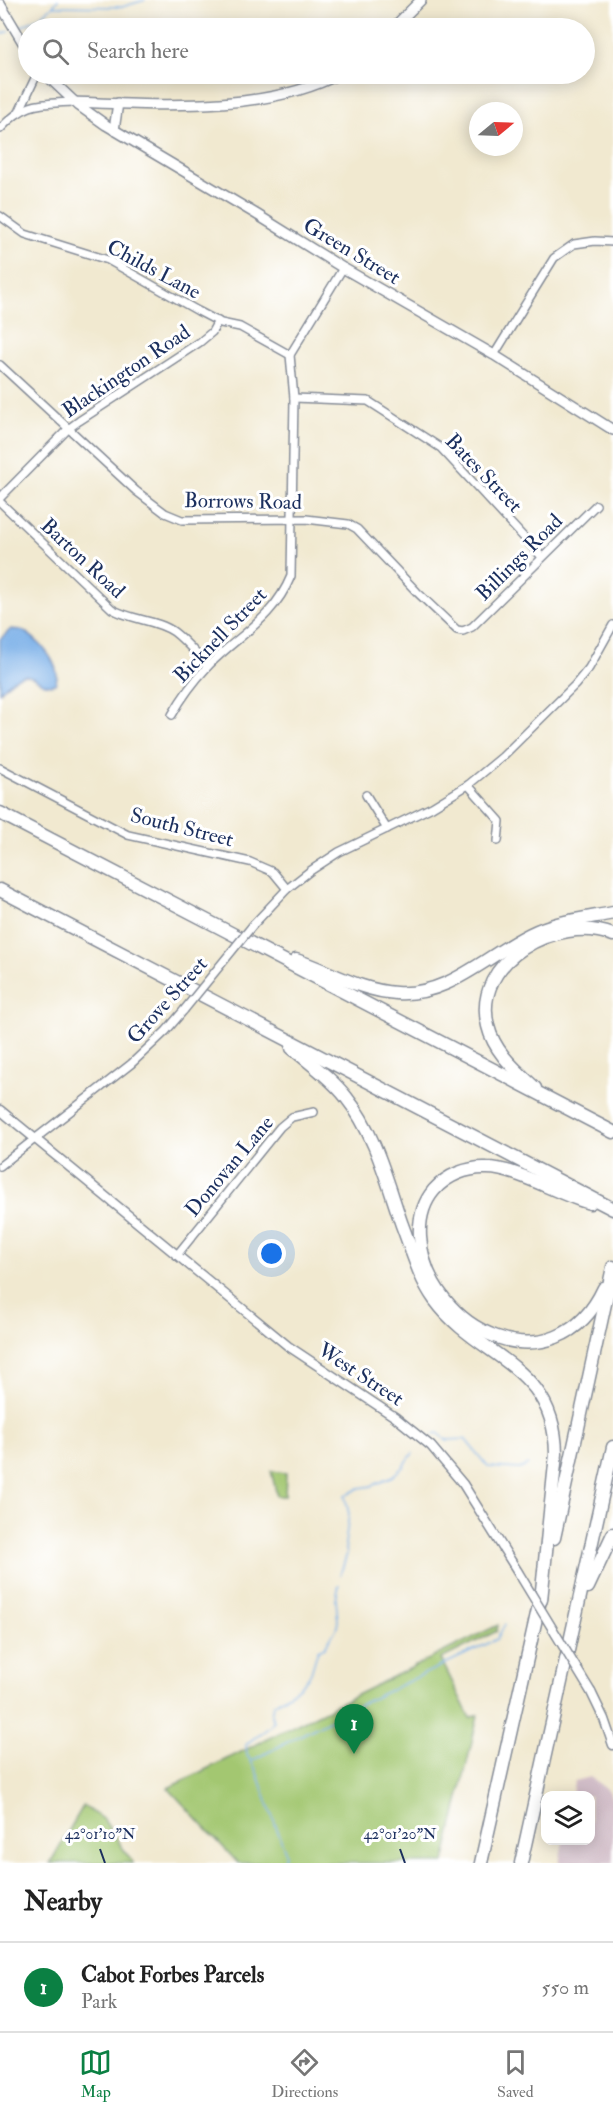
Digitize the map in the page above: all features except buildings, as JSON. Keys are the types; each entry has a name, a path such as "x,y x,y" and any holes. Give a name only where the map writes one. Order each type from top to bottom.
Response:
{"highway":[{"path":"0,813 613,1132"},
{"path":"0,890 612,1209"},
{"path":"254,945 367,988 388,993 411,993 447,983 536,931 557,924 613,913"},
{"path":"544,1097 508,1061 493,1040 485,1012 490,985 508,960 541,939 563,932 580,930 599,931 613,935"},
{"path":"273,1032 329,1079 358,1113 374,1146 420,1273 434,1299 455,1322 520,1371 544,1403 553,1428 556,1454 541,1600"},
{"path":"612,1209 571,1198 504,1170 477,1168 452,1176 436,1189 423,1210 420,1234 428,1272 450,1305 481,1329 502,1338 522,1342 551,1340 575,1327 595,1304 607,1281 613,1261"},
{"path":"481,1863 613,1267"},
{"path":"520,1863 613,1448"},
{"path":"577,1613 613,1534"}],"main road":[{"path":"403,18 422,0"},
{"path":"0,4 18,34"},
{"name":"Green Street","path":"55,84 74,102 114,130 343,268 494,355 613,430"},
{"path":"74,102 118,104 226,102 280,95 314,84"},
{"path":"114,130 118,104"}],"street":[{"path":"0,129 20,110 32,84"},
{"path":"20,110 39,104 74,102"},
{"name":"Childs Lane","path":"0,216 25,234 108,260 218,321 240,327 290,356"},
{"path":"494,355 554,258 574,244 595,241 613,242"},
{"path":"290,356 343,268"},
{"name":"Blackington Road","path":"0,500 68,429 200,342 212,332 218,321"},
{"name":"Bicknell Street","path":"172,715 182,697 208,666 256,626 287,587 291,576 294,398 290,356"},
{"name":"Borrows Road","path":"0,365 136,491 165,513 182,520 306,519 348,524 357,528 433,608 457,630 464,631"},
{"name":"Bates Street","path":"294,398 368,401 379,408 441,448 542,557"},
{"name":"Barton Road","path":"0,500 112,609 126,617 162,626 174,632 208,666"},
{"name":"Billings Road","path":"464,631 472,627 596,505"},
{"name":"Grove Street","path":"0,1166 143,1053 166,1031 253,925 287,889 339,852 432,807 468,784 502,757 575,685 589,668 613,625"},
{"name":"South Street","path":"0,768 128,835 250,862 273,872 287,889"},
{"path":"468,784 500,821 498,841"},
{"path":"366,795 387,829"},
{"name":"West Street","path":"0,1110 295,1352 395,1417 431,1446 463,1484 518,1572 591,1692 613,1745"},
{"name":"Donovan Lane","path":"177,1255 280,1127 292,1118 314,1112"}],"shaded area":[{"path":"590,1777 609,1791 613,1802 613,1863 559,1863 562,1845 595,1845 595,1791 573,1791 574,1781"}],"green space":[{"path":"271,1471 286,1473 285,1496 277,1496"},
{"path":"498,1625 497,1631 441,1659 470,1718 478,1715 444,1863 238,1863 168,1788"},
{"path":"83,1806 104,1820 133,1863 50,1863"}],"water":[{"path":"11,629 21,630 41,645 56,669 55,684 48,685 26,675 19,676 0,692 0,639"}],"waterway":[{"path":"38,18 58,0"},
{"path":"53,6 122,7 145,0"},
{"path":"0,35 10,31"},
{"path":"433,1434 438,1433 447,1440 465,1439 488,1467 520,1469 528,1465"},
{"path":"340,1575 347,1554 345,1544 349,1514 345,1496 359,1488 372,1486 390,1478 403,1467 413,1453"},
{"path":"282,1863 286,1854 256,1770 247,1755 246,1745 272,1725 273,1705 298,1688 310,1674 318,1650 325,1647 336,1629 338,1621 336,1600 339,1585"},
{"path":"251,1761 363,1703 497,1639 505,1624"}],"place":[{"name":"Cabot Forbes Parcels","path":"354,1754"}]}
